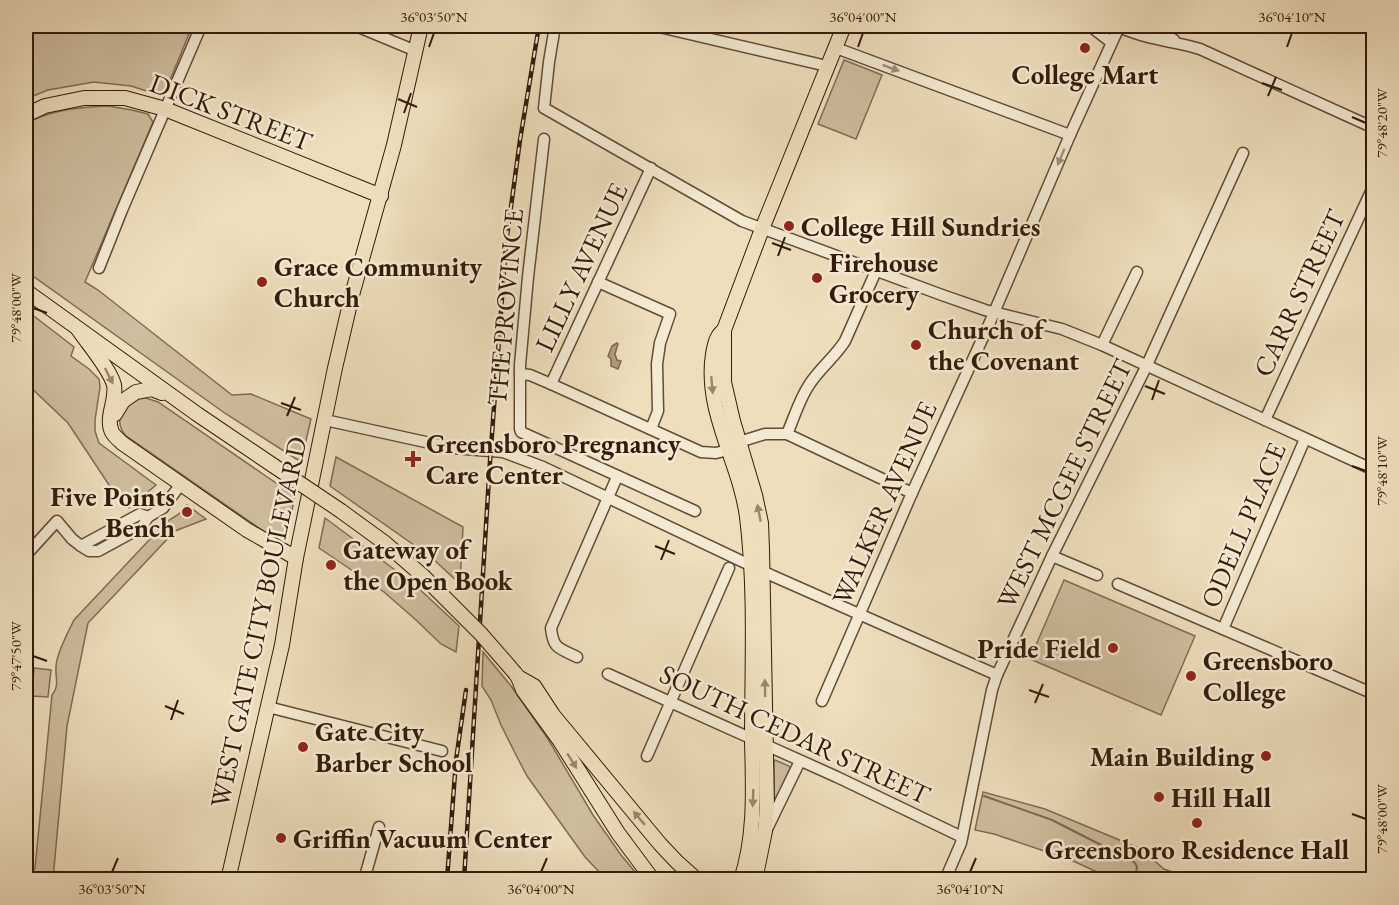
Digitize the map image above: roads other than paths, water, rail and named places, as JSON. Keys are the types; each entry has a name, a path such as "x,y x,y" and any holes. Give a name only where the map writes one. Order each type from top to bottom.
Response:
{"main road":[{"name":"WEST GATE CITY BOULEVARD","path":"228,879 268,707 334,368 351,295 381,196 421,26"},
{"path":"749,878 765,831 767,807 757,568 750,552 734,446 714,404 711,370 717,337 724,330 844,26"},
{"name":"DICK STREET","path":"26,114 45,106 84,98 125,98 165,109 381,196"},
{"path":"26,291 385,543 423,576 481,634 516,675 523,690 560,741 618,833 652,879"},
{"path":"78,329 109,373 114,386 112,431 122,443 247,530 296,558"},
{"path":"112,431 115,415 123,401 136,392 152,389 173,396"},
{"path":"749,878 754,795 752,740 757,568"},
{"path":"516,675 534,686 553,714 677,862 697,879"}],"street":[{"path":"99,268 201,26"},
{"path":"356,26 416,51"},
{"path":"555,26 544,108 742,221 919,288 985,310 1062,329 1102,345 1374,470"},
{"path":"655,26 827,66"},
{"path":"1090,26 1112,42"},
{"path":"1117,26 1132,33 1200,49 1374,128"},
{"name":"WALKER AVENUE","path":"822,701 912,493 990,322 1117,26"},
{"path":"1146,26 1162,32 1176,42"},
{"path":"836,48 1070,135"},
{"name":"THE PROVINCE","path":"544,140 528,277 520,374 519,426 521,432 695,512"},
{"name":"WEST MCGEE STREET","path":"945,879 962,837 997,675 1052,556 1147,366 1243,153"},
{"name":"LILLY AVENUE","path":"551,384 651,168"},
{"name":"CARR STREET","path":"1265,420 1374,185"},
{"path":"788,434 808,387 846,341 876,271"},
{"path":"1102,345 1137,272"},
{"path":"598,282 670,314 660,343 657,364 658,411 651,429"},
{"path":"520,374 530,375 551,384 701,452 716,453 765,434 788,434 912,493"},
{"path":"325,420 453,448 503,452 543,467 757,568 997,675"},
{"name":"ODELL PLACE","path":"1223,629 1305,439"},
{"path":"577,657 558,648 552,642 551,628 617,477"},
{"path":"26,555 57,521 81,546 89,550 98,550 142,528 148,517 163,507 181,484"},
{"path":"81,546 140,514 148,517"},
{"path":"116,527 124,538"},
{"path":"1052,556 1096,575"},
{"path":"647,756 729,568"},
{"path":"1118,584 1374,694"},
{"name":"SOUTH CEDAR STREET","path":"608,674 837,777 962,837"},
{"path":"268,707 442,751"},
{"path":"765,831 800,761"},
{"path":"364,879 380,827"}],"waterway":[{"path":"984,796 1052,820 1124,855 1137,867 1135,880"}],"railway":[{"path":"464,880 506,244 539,26"},
{"path":"447,880 456,760 466,690"}],"place":[{"name":"College Mart","path":"1085,48"},
{"name":"College Hill Sundries","path":"789,226"},
{"name":"Firehouse Grocery","path":"817,278"},
{"name":"Grace Community Church","path":"262,282"},
{"name":"Church of the Covenant","path":"916,345"},
{"name":"Greensboro Pregnancy Care Center","path":"413,459"},
{"name":"Five Points Bench","path":"187,512"},
{"name":"Gateway of the Open Book","path":"331,565"},
{"name":"Pride Field","path":"1113,648"},
{"name":"Greensboro College","path":"1191,676"},
{"name":"Gate City Barber School","path":"303,747"},
{"name":"Main Building","path":"1266,756"},
{"name":"Hill Hall","path":"1159,797"},
{"name":"Greensboro Residence Hall","path":"1197,823"},
{"name":"Griffin Vacuum Center","path":"281,838"}]}
